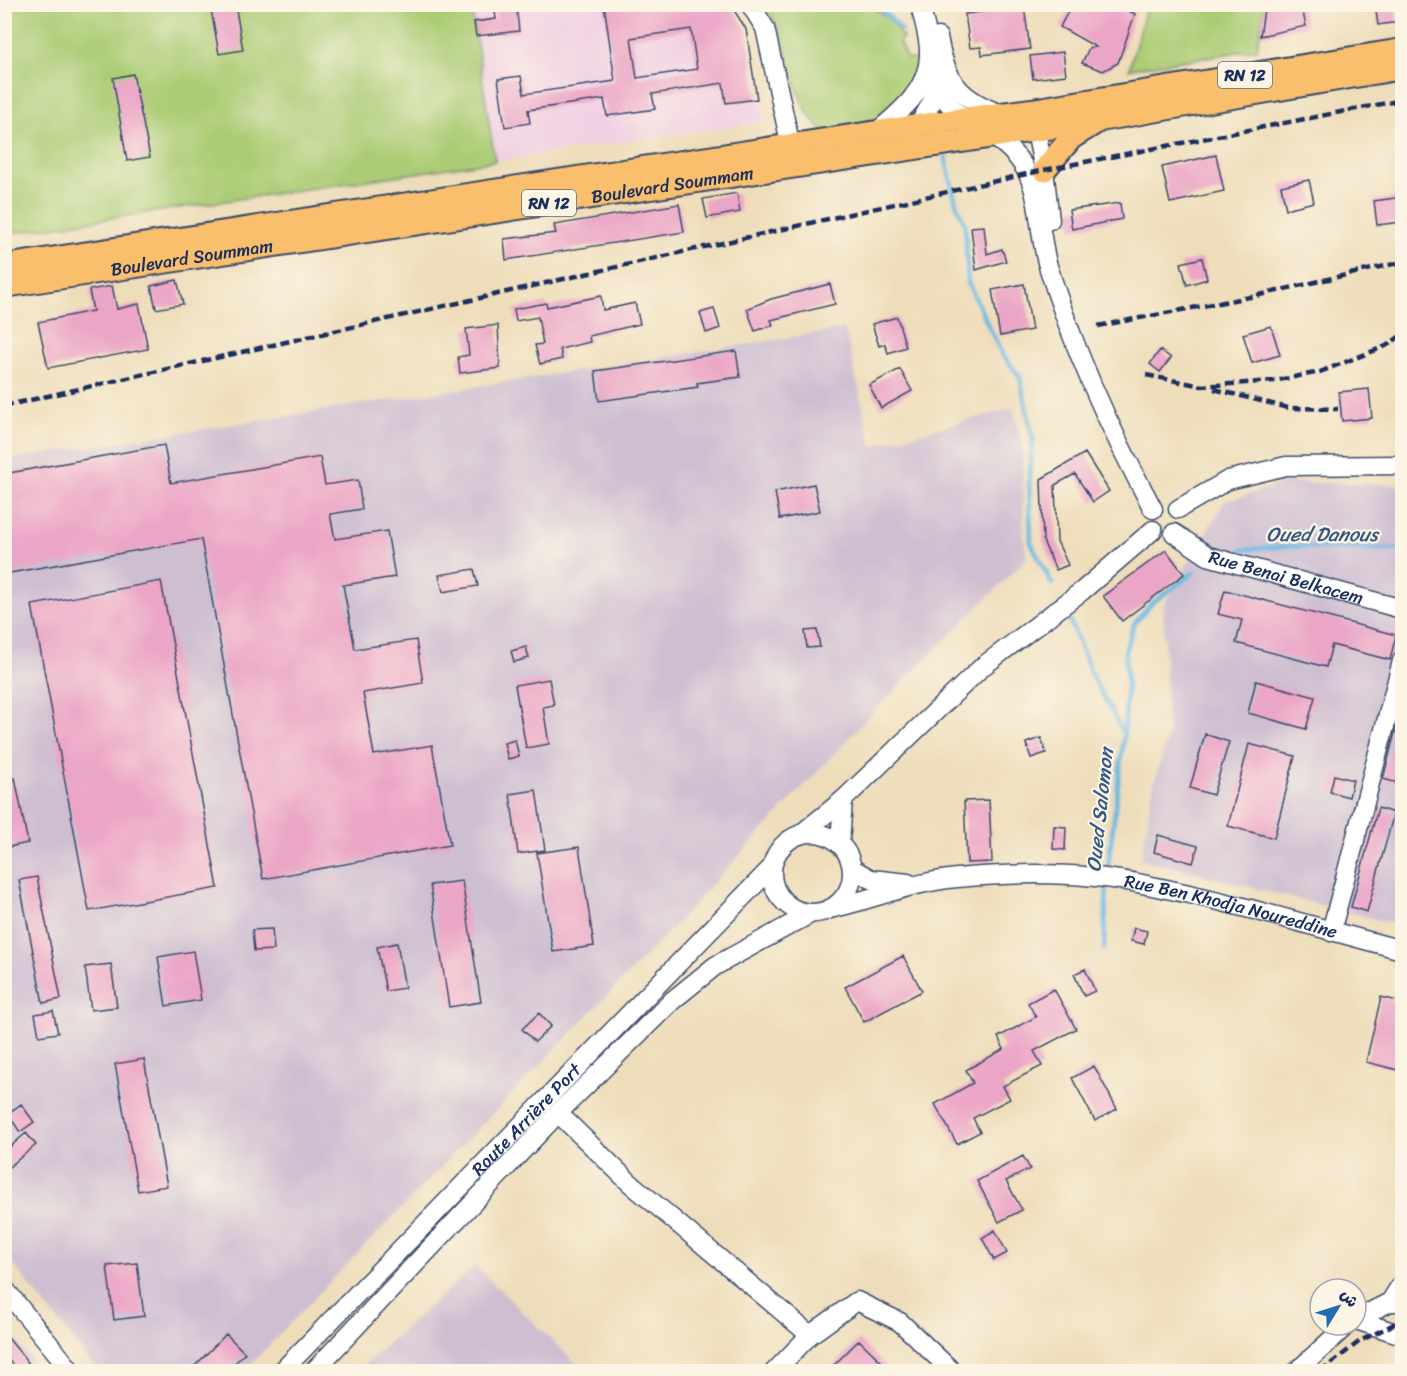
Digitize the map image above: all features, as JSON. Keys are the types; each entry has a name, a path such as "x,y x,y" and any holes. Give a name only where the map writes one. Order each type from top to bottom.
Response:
{"main road":[{"name":"RN 12","path":"1094,113 1402,50"},
{"name":"RN 12","path":"1094,113 1402,68"},
{"name":"Boulevard Soummam","path":"4,266 791,147 919,125 962,119 1021,120 1094,113"},
{"path":"1036,173 1094,113"},
{"name":"Boulevard Soummam","path":"4,286 994,136 1021,120"}],"street":[{"path":"750,4 765,28 791,147"},
{"path":"920,4 935,52 947,74 964,96 975,104 1021,120 1036,173 1060,298 1085,373 1153,508 1149,522 1154,530 1161,535 1174,533 1181,519 1178,509"},
{"path":"895,150 919,125 932,102 936,84 932,4"},
{"path":"874,134 914,96 935,52"},
{"path":"936,84 950,107 962,119 994,136 1021,163 1036,173"},
{"path":"1178,509 1228,480 1286,466 1402,465"},
{"path":"1153,508 1163,503 1178,509"},
{"path":"801,834 821,834 840,843 850,859 853,869 849,891 834,908 810,914 785,904 775,887 772,867 782,846 801,834 843,800 981,667 1082,591 1154,530"},
{"name":"Rue Benai Belkacem","path":"1174,533 1208,556 1402,609"},
{"path":"1331,932 1402,661"},
{"path":"840,843 843,800"},
{"name":"Route Arrière Port","path":"281,1371 772,867"},
{"name":"Rue Ben Khodja Noureddine","path":"853,869 871,879 913,884"},
{"name":"Rue Ben Khodja Noureddine","path":"834,908 913,884 957,878 1056,875 1146,885 1402,950"},
{"name":"Route Arrière Port","path":"313,1371 558,1113 673,1000 715,966 810,914"},
{"path":"558,1113 630,1183 810,1335"},
{"path":"1368,1314 1396,1302 1402,1283"},
{"path":"4,1288 72,1371"},
{"path":"774,1371 810,1335 857,1301 900,1322 953,1371"},
{"path":"1368,1323 1402,1335"},
{"path":"1296,1371 1334,1337"}],"shaded area":[{"path":"471,5 730,5 746,29 766,121 495,161"},
{"path":"845,329 872,446 1013,408 1022,443 1024,541 1027,558 873,712 655,946 244,1371 98,1371 5,1254 5,460"},
{"path":"1287,482 1402,485 1402,926 1141,859 1153,786 1168,734 1163,606 1224,502"},
{"path":"475,1266 584,1371 357,1371"},
{"path":"4,1324 6,1327 41,1371 5,1371"}],"green space":[{"path":"5,5 471,5 495,161 5,234"},
{"path":"763,5 870,5 891,21 903,38 899,42 907,59 919,59 908,89 893,108 876,121 856,128 824,132 814,122 800,98 778,29"},
{"path":"1147,5 1265,5 1257,49 1129,69"}],"building":[{"path":"210,4 235,4 243,50 219,54"},
{"path":"494,4 516,4 519,31 476,36 474,22 496,19"},
{"path":"604,4 730,4 746,29 757,99 726,103 723,83 652,94 655,109 607,116 604,99 528,110 530,123 505,127 498,79 521,76 524,94 615,81","holes":["691,29 697,69 637,78 631,38"]},
{"path":"1072,4 1115,4 1135,14 1118,63 1103,71 1082,63 1089,48 1096,47 1060,27"},
{"path":"1265,4 1301,4 1306,26 1260,36"},
{"path":"1375,4 1395,4 1398,22 1378,25"},
{"path":"1024,6 1030,49 982,55 981,47 970,48 965,14"},
{"path":"1063,52 1066,75 1033,79 1030,56"},
{"path":"133,74 150,157 127,161 113,78"},
{"path":"1216,155 1224,191 1170,203 1162,167"},
{"path":"1309,180 1314,202 1286,209 1281,186"},
{"path":"737,193 740,212 707,218 703,199"},
{"path":"1402,197 1402,222 1377,225 1374,201"},
{"path":"1120,203 1122,219 1072,229 1069,210"},
{"path":"679,204 684,232 506,260 504,239 556,233 554,225"},
{"path":"984,226 987,254 1002,249 1006,261 976,270 971,227"},
{"path":"1202,258 1207,279 1187,285 1181,263"},
{"path":"177,280 183,304 156,309 151,286"},
{"path":"830,284 835,304 771,320 773,325 755,331 747,309 771,299"},
{"path":"1024,284 1032,330 1000,336 992,290"},
{"path":"112,286 117,309 139,304 148,349 48,368 38,322 93,311 89,290"},
{"path":"601,296 603,310 635,303 640,324 589,336 590,342 560,349 562,359 540,364 535,345 543,344 538,317 516,321 514,309 546,303 547,307"},
{"path":"714,309 720,328 706,333 700,313"},
{"path":"897,317 906,347 888,353 885,344 879,346 872,324"},
{"path":"498,325 500,368 460,373 458,357 469,355 466,329"},
{"path":"1271,326 1280,355 1252,363 1243,334"},
{"path":"1160,350 1171,358 1160,372 1150,364"},
{"path":"736,351 740,377 697,383 698,387 599,401 595,371"},
{"path":"900,369 912,391 881,408 869,385"},
{"path":"1369,389 1372,418 1342,421 1339,392"},
{"path":"164,445 171,483 320,457 325,485 358,480 362,509 330,514 335,539 387,531 395,577 343,585 355,649 416,640 423,683 363,693 374,755 432,745 450,845 263,879 201,539 4,574 4,474"},
{"path":"1085,453 1109,491 1093,502 1075,474 1055,485 1057,541 1068,565 1056,570 1043,541 1041,479"},
{"path":"814,484 820,511 780,519 775,492"},
{"path":"1166,550 1184,574 1122,621 1103,596"},
{"path":"474,569 478,586 443,592 439,575"},
{"path":"161,581 218,888 89,911 32,605"},
{"path":"1225,590 1396,635 1390,660 1332,645 1326,667 1236,643 1242,620 1218,614"},
{"path":"817,630 820,647 807,648 805,631"},
{"path":"526,647 529,658 514,662 511,651"},
{"path":"549,679 554,705 543,707 549,744 526,748 515,685"},
{"path":"1256,681 1315,697 1306,729 1248,713"},
{"path":"1400,713 1402,713 1402,784 1383,779"},
{"path":"1205,734 1229,742 1213,795 1190,788"},
{"path":"1041,738 1046,753 1031,758 1026,743"},
{"path":"515,740 519,756 508,759 504,743"},
{"path":"1249,744 1295,756 1274,838 1228,826"},
{"path":"1334,775 1353,780 1349,797 1330,792"},
{"path":"15,778 28,843 8,847 4,830 4,780"},
{"path":"536,790 545,850 518,854 510,794"},
{"path":"989,800 992,862 967,863 964,801"},
{"path":"1378,808 1394,813 1367,912 1351,907"},
{"path":"1054,826 1066,827 1065,850 1053,849"},
{"path":"1158,835 1198,846 1193,863 1154,852"},
{"path":"579,847 594,946 553,952 537,853"},
{"path":"37,877 61,999 43,1003 19,880"},
{"path":"462,881 481,1002 449,1007 430,885"},
{"path":"1134,928 1147,931 1144,944 1131,941"},
{"path":"272,929 274,950 254,951 252,930"},
{"path":"397,943 405,988 386,991 377,947"},
{"path":"193,951 201,1000 166,1006 158,957"},
{"path":"903,956 922,991 864,1022 845,987"},
{"path":"111,964 117,1007 91,1010 85,967"},
{"path":"1085,969 1095,991 1084,996 1074,974"},
{"path":"1054,989 1076,1029 1034,1051 1042,1066 1003,1086 1010,1099 973,1118 980,1132 957,1144 935,1104 973,1083 966,1070 1004,1049 998,1037 1036,1017 1028,1003"},
{"path":"1381,997 1402,1002 1402,1071 1366,1062"},
{"path":"53,1011 58,1033 39,1036 35,1014"},
{"path":"539,1013 551,1026 535,1042 522,1029"},
{"path":"144,1059 167,1186 138,1191 115,1064"},
{"path":"1094,1066 1117,1109 1095,1121 1072,1078"},
{"path":"21,1104 34,1122 20,1132 8,1114"},
{"path":"26,1133 36,1145 4,1171 4,1152"},
{"path":"1023,1156 1030,1169 1006,1181 1022,1210 999,1222 977,1181"},
{"path":"995,1230 1007,1253 994,1260 982,1238"},
{"path":"137,1263 144,1316 114,1320 107,1266"},
{"path":"4,1333 35,1371 18,1371 4,1355"},
{"path":"226,1334 245,1353 227,1371 190,1371"},
{"path":"859,1340 891,1371 828,1371"}],"waterway":[{"name":"Oued Salomon","path":"876,4 902,30"},
{"name":"Oued Salomon","path":"945,156 956,203 965,224 968,283 1002,354 1020,377 1033,440 1029,479 1031,543 1052,584"},
{"name":"Oued Danous","path":"1241,550 1285,546 1402,550"},
{"name":"Oued Danous","path":"1124,734 1127,683 1125,651 1134,624 1151,604 1193,573"},
{"name":"Oued Salomon","path":"1068,616 1093,678 1124,734 1107,876"},
{"name":"Oued Salomon","path":"1104,949 1107,884"}],"railway":[{"path":"4,406 1044,170 1402,100"},
{"path":"1098,326 1255,296 1402,262"},
{"path":"1146,375 1202,386 1274,381 1320,372 1386,346 1402,335"},
{"path":"1214,389 1288,408 1338,409"},
{"path":"1320,1372 1360,1341 1402,1320"}]}
